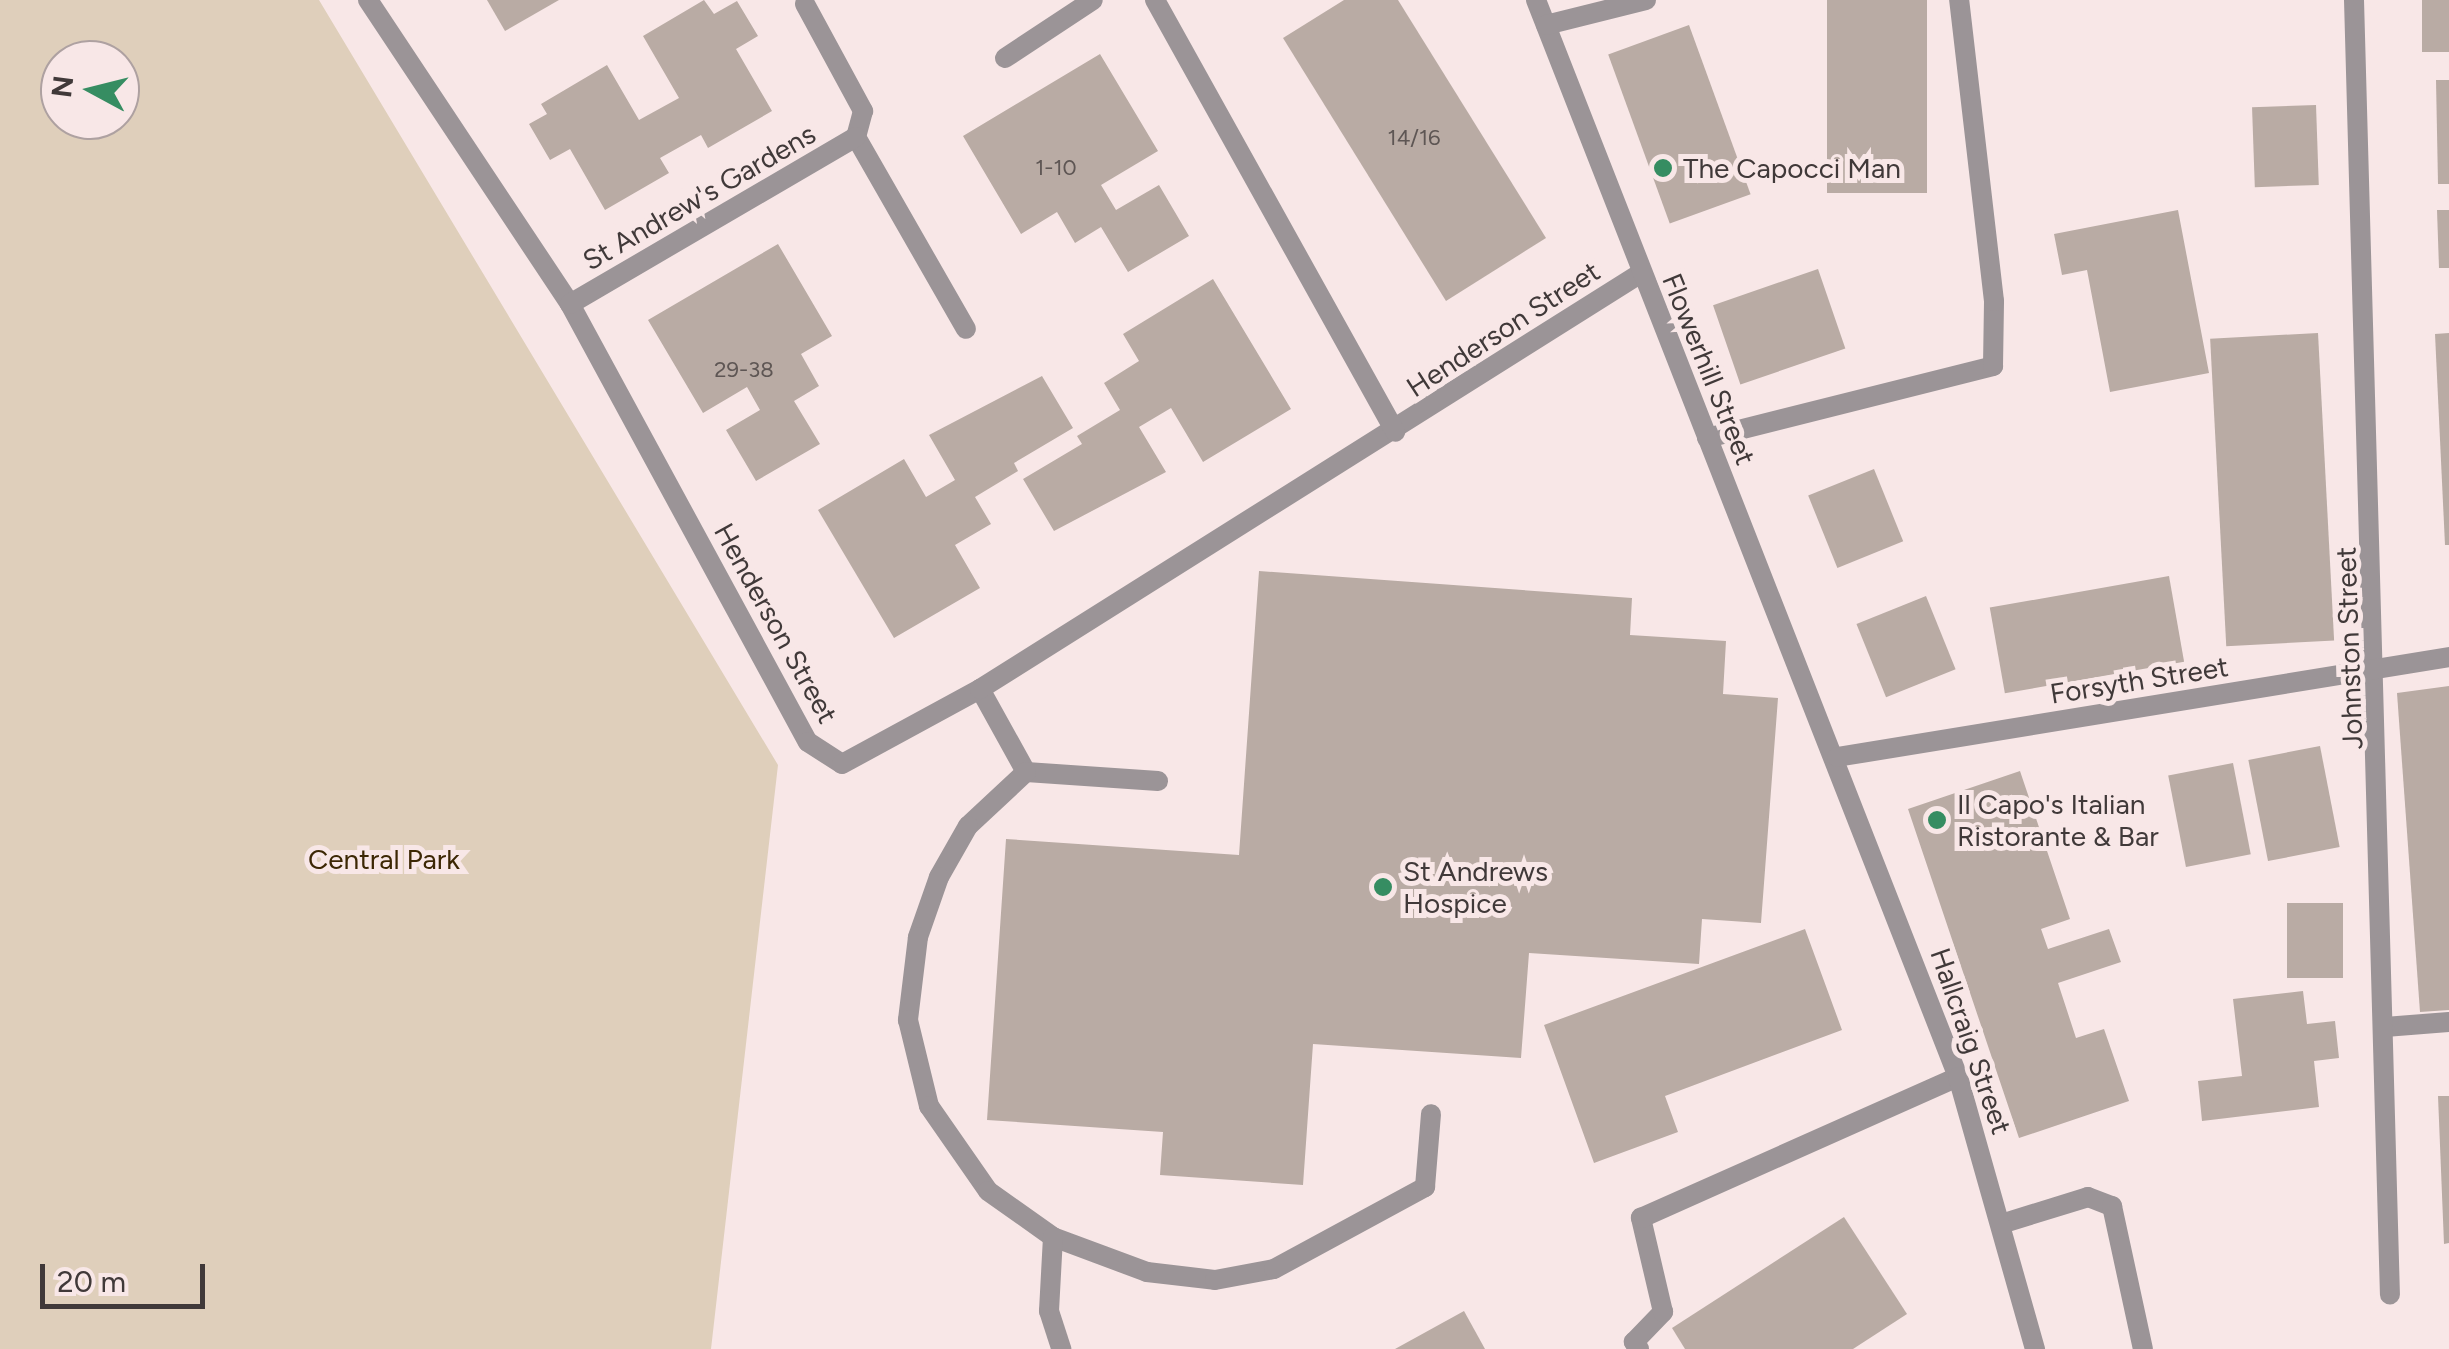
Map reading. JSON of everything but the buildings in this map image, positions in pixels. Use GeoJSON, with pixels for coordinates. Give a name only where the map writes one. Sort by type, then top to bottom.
{"type":"FeatureCollection","features":[{"type":"Feature","properties":{"kind":"street","name":"Henderson Street"},"geometry":{"type":"LineString","coordinates":[[368,0],[570,304],[808,742],[842,764],[980,689],[1277,498],[1395,432],[1641,273]]}},
{"type":"Feature","properties":{"kind":"street"},"geometry":{"type":"LineString","coordinates":[[1004,58],[1093,0]]}},
{"type":"Feature","properties":{"kind":"street","name":"Henderson Street"},"geometry":{"type":"LineString","coordinates":[[1154,0],[1395,432]]}},
{"type":"Feature","properties":{"kind":"street","name":"Flowerhill Street"},"geometry":{"type":"LineString","coordinates":[[1536,0],[1641,273],[1837,756]]}},
{"type":"Feature","properties":{"kind":"street"},"geometry":{"type":"LineString","coordinates":[[1546,25],[1646,0]]}},
{"type":"Feature","properties":{"kind":"street"},"geometry":{"type":"LineString","coordinates":[[1707,438],[1993,366],[1994,301],[1960,0]]}},
{"type":"Feature","properties":{"kind":"street","name":"Johnston Street"},"geometry":{"type":"LineString","coordinates":[[2354,0],[2378,668],[2390,1294]]}},
{"type":"Feature","properties":{"kind":"street","name":"St Andrew's Gardens"},"geometry":{"type":"LineString","coordinates":[[570,304],[856,136],[863,111],[806,4]]}},
{"type":"Feature","properties":{"kind":"street","name":"St Andrew's Gardens"},"geometry":{"type":"LineString","coordinates":[[856,136],[966,330]]}},
{"type":"Feature","properties":{"kind":"street","name":"Forsyth Street"},"geometry":{"type":"LineString","coordinates":[[1837,756],[2449,657]]}},
{"type":"Feature","properties":{"kind":"street"},"geometry":{"type":"LineString","coordinates":[[980,689],[1026,772]]}},
{"type":"Feature","properties":{"kind":"street","name":"Hallcraig Street"},"geometry":{"type":"LineString","coordinates":[[1837,756],[1958,1076],[2035,1349]]}},
{"type":"Feature","properties":{"kind":"street"},"geometry":{"type":"LineString","coordinates":[[1158,781],[1026,772],[968,826],[939,877],[918,937],[908,1020],[929,1106],[988,1191],[1053,1237],[1147,1272],[1215,1280],[1274,1269],[1425,1187],[1431,1114]]}},
{"type":"Feature","properties":{"kind":"street"},"geometry":{"type":"LineString","coordinates":[[2385,1027],[2449,1022]]}},
{"type":"Feature","properties":{"kind":"street"},"geometry":{"type":"LineString","coordinates":[[1639,1349],[1634,1342],[1662,1312],[1641,1218],[1958,1076]]}},
{"type":"Feature","properties":{"kind":"street"},"geometry":{"type":"LineString","coordinates":[[2001,1224],[2088,1198],[2112,1206],[2143,1349]]}},
{"type":"Feature","properties":{"kind":"street"},"geometry":{"type":"LineString","coordinates":[[1053,1237],[1049,1311],[1061,1349]]}},
{"type":"Feature","properties":{"kind":"green space","name":"Central Park"},"geometry":{"type":"Polygon","coordinates":[[[0,0],[319,0],[778,765],[711,1349],[0,1349],[0,0]]]}},
{"type":"Feature","properties":{"kind":"place","name":"The Capocci Man"},"geometry":{"type":"Point","coordinates":[1663,168]}},
{"type":"Feature","properties":{"kind":"place","name":"Il Capo's Italian Ristorante & Bar"},"geometry":{"type":"Point","coordinates":[1937,820]}},
{"type":"Feature","properties":{"kind":"place","name":"St Andrews Hospice"},"geometry":{"type":"Point","coordinates":[1383,887]}}]}
